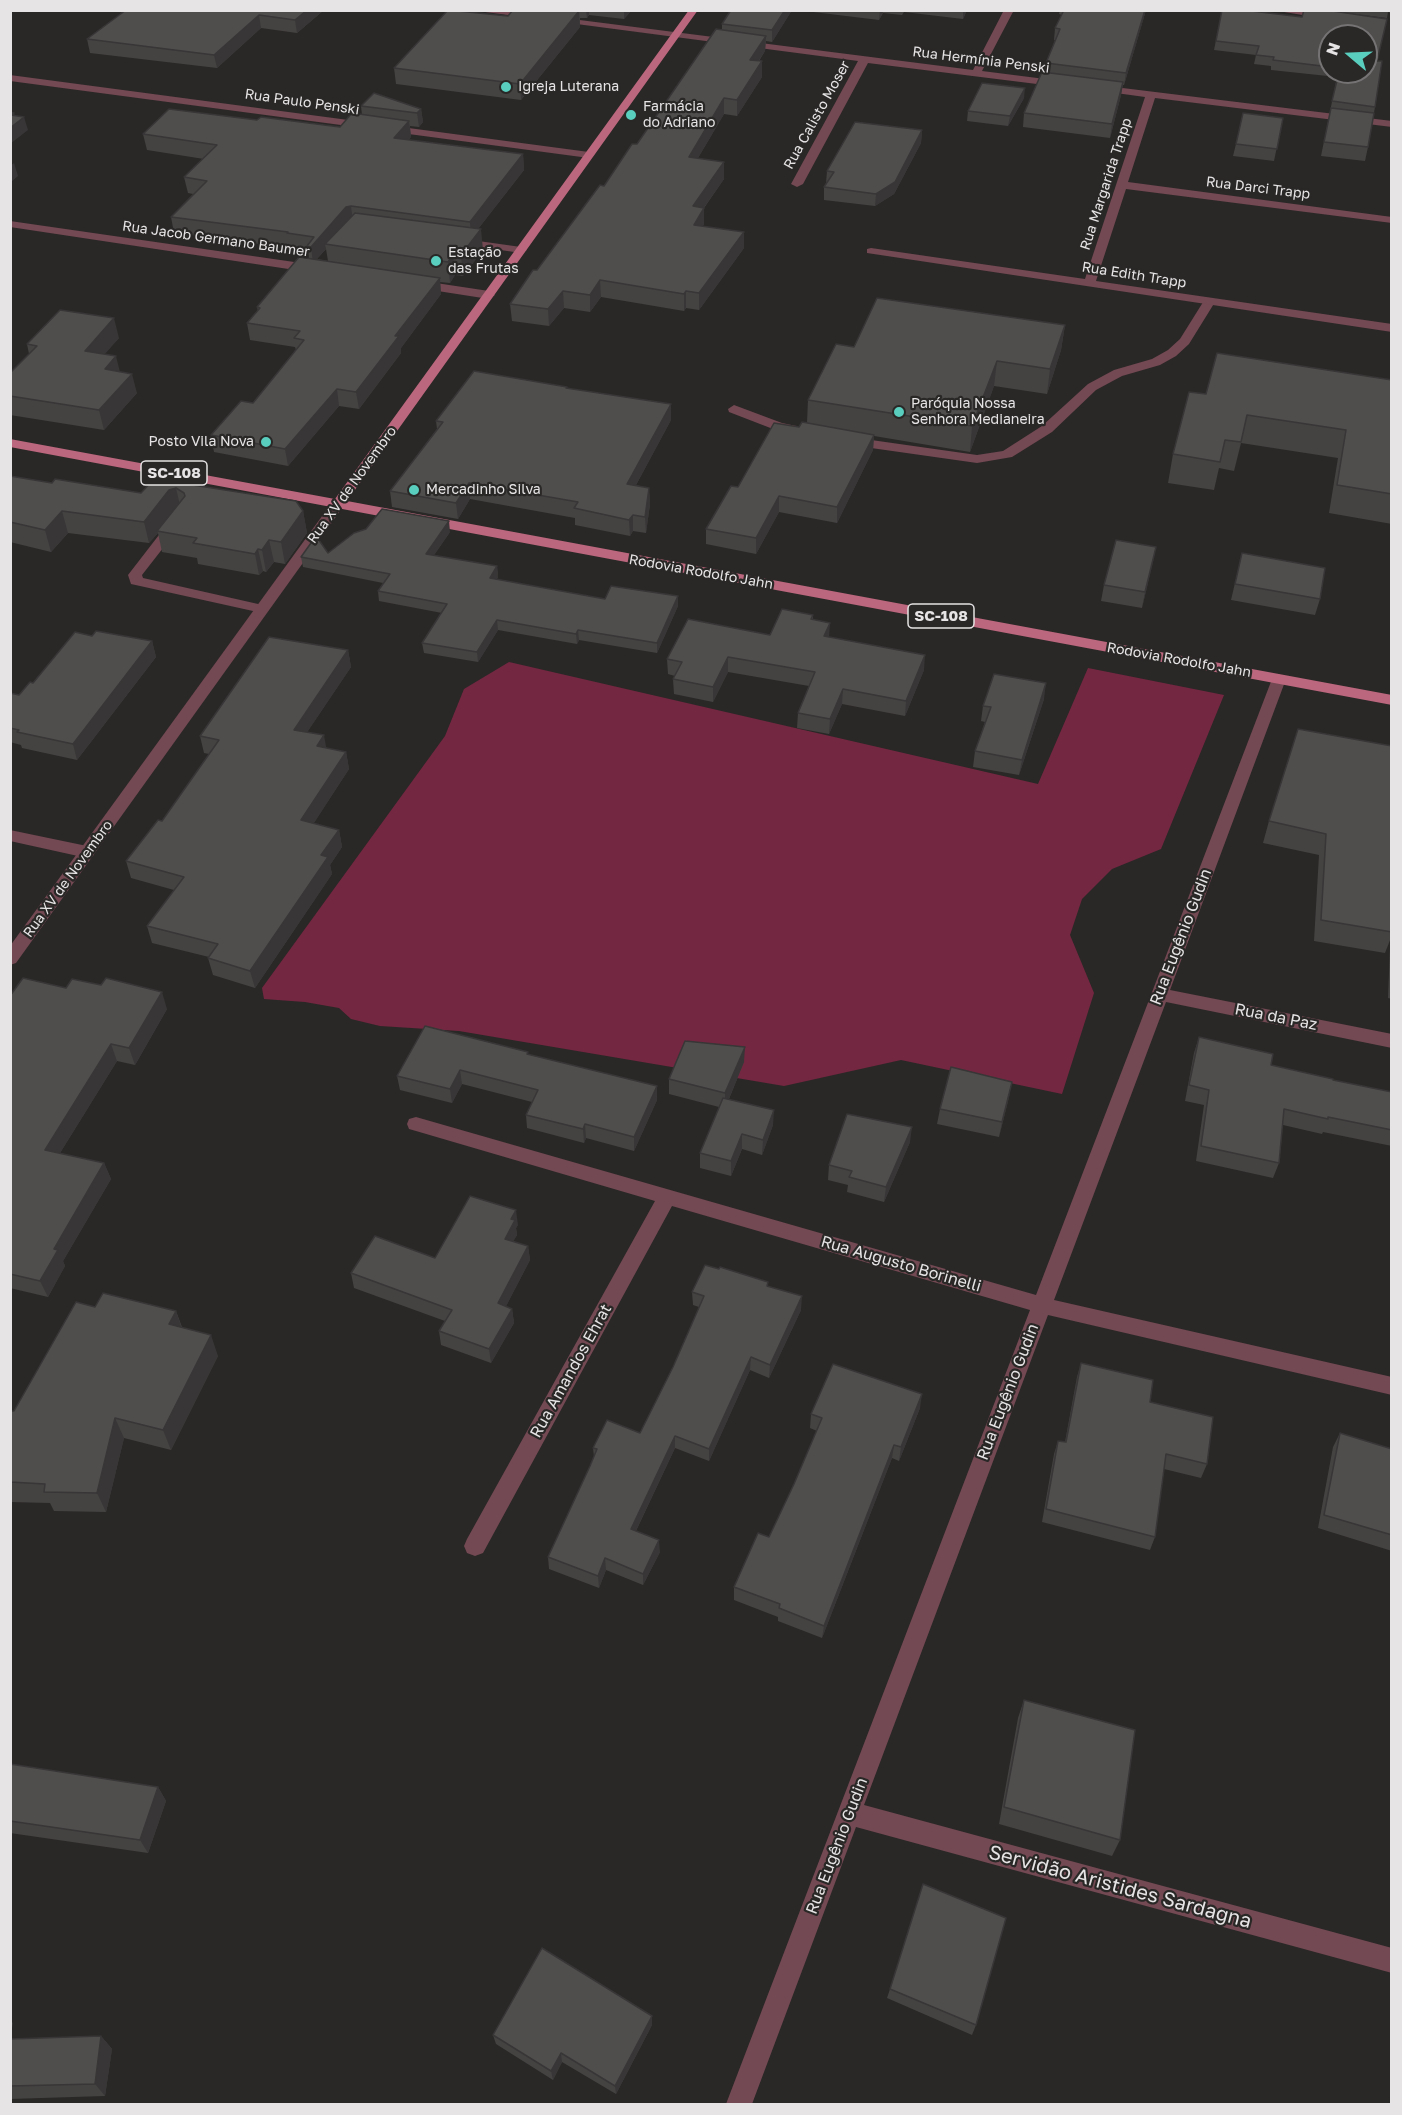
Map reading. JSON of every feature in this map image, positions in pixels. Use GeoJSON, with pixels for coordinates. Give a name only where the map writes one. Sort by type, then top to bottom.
{"type":"FeatureCollection","features":[{"type":"Feature","properties":{"kind":"main road","name":"Rua XV de Novembro"},"geometry":{"type":"LineString","coordinates":[[338,504],[694,10]]}},
{"type":"Feature","properties":{"kind":"main road","name":"Rodovia Rodolfo Jahn"},"geometry":{"type":"LineString","coordinates":[[10,443],[1392,700]]}},
{"type":"Feature","properties":{"kind":"street","name":"Rua Hermínia Penski"},"geometry":{"type":"LineString","coordinates":[[474,10],[1070,85]]}},
{"type":"Feature","properties":{"kind":"street"},"geometry":{"type":"LineString","coordinates":[[976,73],[1009,10]]}},
{"type":"Feature","properties":{"kind":"street"},"geometry":{"type":"LineString","coordinates":[[1276,10],[1334,17]]}},
{"type":"Feature","properties":{"kind":"street","name":"Rua Calisto Moser"},"geometry":{"type":"LineString","coordinates":[[797,184],[864,60]]}},
{"type":"Feature","properties":{"kind":"street","name":"Rua Paulo Penski"},"geometry":{"type":"LineString","coordinates":[[10,78],[589,155]]}},
{"type":"Feature","properties":{"kind":"street"},"geometry":{"type":"LineString","coordinates":[[1081,86],[1392,124]]}},
{"type":"Feature","properties":{"kind":"street","name":"Rua Margarida Trapp"},"geometry":{"type":"LineString","coordinates":[[1090,282],[1151,95]]}},
{"type":"Feature","properties":{"kind":"street","name":"Rua Darci Trapp"},"geometry":{"type":"LineString","coordinates":[[1122,185],[1392,220]]}},
{"type":"Feature","properties":{"kind":"street","name":"Rua Jacob Germano Baumer"},"geometry":{"type":"LineString","coordinates":[[10,224],[323,268]]}},
{"type":"Feature","properties":{"kind":"street"},"geometry":{"type":"LineString","coordinates":[[443,239],[521,250]]}},
{"type":"Feature","properties":{"kind":"street","name":"Rua Edith Trapp"},"geometry":{"type":"LineString","coordinates":[[871,250],[1392,328]]}},
{"type":"Feature","properties":{"kind":"street"},"geometry":{"type":"LineString","coordinates":[[398,281],[489,295]]}},
{"type":"Feature","properties":{"kind":"street"},"geometry":{"type":"LineString","coordinates":[[834,438],[977,459],[1007,454],[1047,429],[1092,387],[1118,373],[1156,362],[1172,353],[1185,341],[1209,302]]}},
{"type":"Feature","properties":{"kind":"street"},"geometry":{"type":"LineString","coordinates":[[734,409],[778,426],[812,433]]}},
{"type":"Feature","properties":{"kind":"street","name":"Rua XV de Novembro"},"geometry":{"type":"LineString","coordinates":[[10,959],[338,504]]}},
{"type":"Feature","properties":{"kind":"street"},"geometry":{"type":"LineString","coordinates":[[181,516],[135,575],[136,581],[262,609]]}},
{"type":"Feature","properties":{"kind":"street","name":"Rua Eugênio Gudin"},"geometry":{"type":"LineString","coordinates":[[739,2104],[1279,679]]}},
{"type":"Feature","properties":{"kind":"street"},"geometry":{"type":"LineString","coordinates":[[10,835],[87,852]]}},
{"type":"Feature","properties":{"kind":"street","name":"Rua da Paz"},"geometry":{"type":"LineString","coordinates":[[1160,994],[1392,1041]]}},
{"type":"Feature","properties":{"kind":"street","name":"Rua Augusto Borinelli"},"geometry":{"type":"LineString","coordinates":[[416,1124],[1041,1305],[1392,1386]]}},
{"type":"Feature","properties":{"kind":"street","name":"Rua Amandos Ehrat"},"geometry":{"type":"LineString","coordinates":[[475,1546],[667,1197]]}},
{"type":"Feature","properties":{"kind":"street","name":"Servidão Aristides Sardagna"},"geometry":{"type":"LineString","coordinates":[[849,1813],[1392,1961]]}},
{"type":"Feature","properties":{"kind":"shaded area"},"geometry":{"type":"Polygon","coordinates":[[[509,662],[1038,784],[1088,668],[1224,695],[1161,849],[1112,869],[1082,899],[1070,935],[1094,993],[1062,1094],[901,1060],[784,1086],[459,1031],[380,1026],[351,1019],[339,1008],[305,1002],[264,999],[262,988],[445,736],[464,689],[509,662]]]}},
{"type":"Feature","properties":{"kind":"building"},"geometry":{"type":"Polygon","coordinates":[[[126,10],[307,10],[295,20],[259,15],[214,55],[87,39],[126,10]]]}},
{"type":"Feature","properties":{"kind":"building"},"geometry":{"type":"Polygon","coordinates":[[[448,10],[508,16],[513,10],[579,11],[520,84],[394,68],[448,10]]]}},
{"type":"Feature","properties":{"kind":"building"},"geometry":{"type":"Polygon","coordinates":[[[731,10],[785,10],[772,30],[722,24],[731,10]]]}},
{"type":"Feature","properties":{"kind":"building"},"geometry":{"type":"Polygon","coordinates":[[[1064,10],[1145,10],[1126,73],[1046,63],[1060,29],[1055,28],[1064,10]]]}},
{"type":"Feature","properties":{"kind":"building"},"geometry":{"type":"Polygon","coordinates":[[[1222,10],[1243,10],[1302,17],[1304,10],[1326,10],[1387,19],[1378,57],[1378,24],[1318,24],[1318,66],[1273,60],[1274,57],[1256,55],[1259,46],[1216,41],[1222,10]]]}},
{"type":"Feature","properties":{"kind":"building"},"geometry":{"type":"Polygon","coordinates":[[[716,29],[766,36],[750,60],[762,61],[737,100],[724,98],[689,157],[724,162],[693,206],[704,208],[694,225],[744,232],[699,293],[686,291],[684,294],[600,280],[590,295],[563,291],[548,309],[510,304],[533,270],[537,270],[600,185],[604,186],[632,144],[637,144],[716,29]]]}},
{"type":"Feature","properties":{"kind":"building"},"geometry":{"type":"Polygon","coordinates":[[[1378,61],[1382,61],[1375,107],[1332,101],[1336,84],[1378,84],[1378,61]]]}},
{"type":"Feature","properties":{"kind":"building"},"geometry":{"type":"Polygon","coordinates":[[[1042,72],[1123,82],[1112,124],[1024,113],[1042,72]]]}},
{"type":"Feature","properties":{"kind":"building"},"geometry":{"type":"Polygon","coordinates":[[[982,83],[1025,88],[1010,116],[968,111],[982,83]]]}},
{"type":"Feature","properties":{"kind":"building"},"geometry":{"type":"Polygon","coordinates":[[[374,93],[421,109],[417,113],[361,106],[374,93]]]}},
{"type":"Feature","properties":{"kind":"building"},"geometry":{"type":"Polygon","coordinates":[[[1331,108],[1374,113],[1368,147],[1324,142],[1331,108]]]}},
{"type":"Feature","properties":{"kind":"building"},"geometry":{"type":"Polygon","coordinates":[[[169,109],[340,127],[352,113],[409,121],[394,138],[523,154],[470,222],[351,206],[346,207],[311,247],[307,246],[314,237],[171,217],[207,181],[184,177],[217,145],[143,134],[169,109]]]}},
{"type":"Feature","properties":{"kind":"building"},"geometry":{"type":"Polygon","coordinates":[[[10,112],[14,113],[11,115],[24,117],[10,128],[10,112]]]}},
{"type":"Feature","properties":{"kind":"building"},"geometry":{"type":"Polygon","coordinates":[[[1243,113],[1283,118],[1277,149],[1236,144],[1243,113]]]}},
{"type":"Feature","properties":{"kind":"building"},"geometry":{"type":"Polygon","coordinates":[[[855,122],[922,130],[895,182],[876,194],[824,187],[834,172],[827,171],[855,122]]]}},
{"type":"Feature","properties":{"kind":"building"},"geometry":{"type":"Polygon","coordinates":[[[355,213],[481,229],[461,255],[453,254],[448,262],[325,244],[355,213]]]}},
{"type":"Feature","properties":{"kind":"building"},"geometry":{"type":"Polygon","coordinates":[[[299,257],[440,278],[395,336],[399,336],[356,392],[337,389],[285,449],[211,435],[241,401],[253,403],[304,340],[294,338],[300,331],[247,323],[260,308],[257,307],[299,257]]]}},
{"type":"Feature","properties":{"kind":"building"},"geometry":{"type":"Polygon","coordinates":[[[877,298],[1065,325],[1050,369],[997,361],[972,426],[808,400],[836,344],[854,347],[877,298]]]}},
{"type":"Feature","properties":{"kind":"building"},"geometry":{"type":"Polygon","coordinates":[[[60,310],[114,318],[85,351],[116,356],[105,369],[132,374],[99,410],[10,396],[10,373],[37,346],[27,344],[60,310]]]}},
{"type":"Feature","properties":{"kind":"building"},"geometry":{"type":"Polygon","coordinates":[[[1217,353],[1392,380],[1392,494],[1337,485],[1346,430],[1247,415],[1241,442],[1225,440],[1220,462],[1173,454],[1189,392],[1206,394],[1217,353]]]}},
{"type":"Feature","properties":{"kind":"building"},"geometry":{"type":"Polygon","coordinates":[[[474,371],[671,404],[627,484],[649,488],[645,517],[633,515],[629,520],[574,508],[578,502],[469,483],[456,503],[390,491],[443,422],[436,421],[474,371]]]}},
{"type":"Feature","properties":{"kind":"building"},"geometry":{"type":"Polygon","coordinates":[[[802,422],[874,435],[837,507],[779,496],[756,538],[706,529],[731,486],[738,487],[774,423],[799,427],[802,422]]]}},
{"type":"Feature","properties":{"kind":"building"},"geometry":{"type":"Polygon","coordinates":[[[10,476],[52,483],[55,479],[141,493],[154,479],[296,501],[303,511],[281,542],[269,540],[262,550],[258,549],[255,554],[193,543],[197,538],[157,531],[185,496],[176,488],[169,490],[144,522],[62,511],[45,530],[10,522],[10,476]]]}},
{"type":"Feature","properties":{"kind":"building"},"geometry":{"type":"Polygon","coordinates":[[[382,509],[449,521],[426,554],[497,566],[490,578],[605,599],[611,586],[678,596],[657,643],[578,630],[576,634],[497,620],[477,652],[422,643],[447,604],[378,591],[390,574],[301,557],[316,536],[328,553],[354,533],[366,529],[382,509]]]}},
{"type":"Feature","properties":{"kind":"building"},"geometry":{"type":"Polygon","coordinates":[[[1116,540],[1156,547],[1145,592],[1104,585],[1116,540]]]}},
{"type":"Feature","properties":{"kind":"building"},"geometry":{"type":"Polygon","coordinates":[[[1242,553],[1325,568],[1320,599],[1235,584],[1242,553]]]}},
{"type":"Feature","properties":{"kind":"building"},"geometry":{"type":"Polygon","coordinates":[[[782,609],[813,615],[811,619],[830,623],[824,636],[925,655],[906,701],[843,689],[830,719],[798,713],[815,672],[728,657],[713,687],[673,679],[682,662],[667,659],[688,619],[770,635],[782,609]]]}},
{"type":"Feature","properties":{"kind":"building"},"geometry":{"type":"Polygon","coordinates":[[[96,631],[152,641],[73,744],[17,732],[19,730],[10,728],[10,693],[19,695],[30,682],[33,683],[75,632],[92,636],[96,631]]]}},
{"type":"Feature","properties":{"kind":"building"},"geometry":{"type":"Polygon","coordinates":[[[269,637],[348,650],[294,730],[324,735],[317,746],[346,752],[301,820],[339,830],[321,855],[328,857],[250,971],[208,958],[218,944],[147,926],[184,877],[126,861],[158,820],[162,821],[219,740],[200,736],[269,637]]]}},
{"type":"Feature","properties":{"kind":"building"},"geometry":{"type":"Polygon","coordinates":[[[994,674],[1046,683],[1022,760],[975,751],[991,707],[983,706],[994,674]]]}},
{"type":"Feature","properties":{"kind":"building"},"geometry":{"type":"Polygon","coordinates":[[[1298,729],[1392,746],[1392,932],[1321,920],[1326,834],[1269,821],[1298,729]]]}},
{"type":"Feature","properties":{"kind":"building"},"geometry":{"type":"Polygon","coordinates":[[[23,978],[66,988],[72,979],[101,985],[106,978],[162,992],[129,1048],[111,1044],[45,1150],[104,1163],[54,1249],[58,1250],[40,1281],[10,1274],[10,996],[23,978]]]}},
{"type":"Feature","properties":{"kind":"building"},"geometry":{"type":"Polygon","coordinates":[[[425,1026],[657,1086],[634,1137],[585,1124],[583,1129],[526,1115],[538,1090],[460,1070],[450,1089],[397,1076],[425,1026]]]}},
{"type":"Feature","properties":{"kind":"building"},"geometry":{"type":"Polygon","coordinates":[[[1199,1037],[1273,1054],[1271,1065],[1392,1092],[1392,1130],[1284,1109],[1279,1163],[1201,1146],[1209,1090],[1189,1085],[1199,1037]]]}},
{"type":"Feature","properties":{"kind":"building"},"geometry":{"type":"Polygon","coordinates":[[[685,1041],[745,1047],[725,1093],[669,1079],[685,1041]]]}},
{"type":"Feature","properties":{"kind":"building"},"geometry":{"type":"Polygon","coordinates":[[[951,1067],[1012,1082],[1002,1122],[940,1109],[951,1067]]]}},
{"type":"Feature","properties":{"kind":"building"},"geometry":{"type":"Polygon","coordinates":[[[723,1098],[774,1110],[763,1140],[742,1134],[731,1161],[700,1153],[723,1098]]]}},
{"type":"Feature","properties":{"kind":"building"},"geometry":{"type":"Polygon","coordinates":[[[847,1114],[912,1127],[886,1187],[849,1177],[852,1171],[829,1165],[847,1114]]]}},
{"type":"Feature","properties":{"kind":"building"},"geometry":{"type":"Polygon","coordinates":[[[470,1196],[516,1210],[511,1219],[515,1220],[505,1239],[528,1246],[498,1303],[512,1309],[489,1349],[439,1331],[452,1310],[351,1273],[375,1236],[435,1258],[470,1196]]]}},
{"type":"Feature","properties":{"kind":"building"},"geometry":{"type":"Polygon","coordinates":[[[705,1265],[719,1269],[720,1267],[768,1282],[767,1286],[802,1296],[770,1365],[751,1357],[709,1449],[675,1436],[631,1529],[659,1540],[643,1574],[605,1558],[598,1576],[548,1557],[590,1466],[597,1449],[593,1448],[607,1420],[640,1433],[673,1367],[704,1296],[692,1292],[705,1265]]]}},
{"type":"Feature","properties":{"kind":"building"},"geometry":{"type":"Polygon","coordinates":[[[103,1293],[176,1311],[169,1324],[211,1335],[163,1430],[115,1418],[97,1493],[44,1492],[45,1484],[10,1482],[10,1411],[14,1411],[76,1302],[95,1307],[103,1293]]]}},
{"type":"Feature","properties":{"kind":"building"},"geometry":{"type":"Polygon","coordinates":[[[1081,1363],[1153,1380],[1150,1402],[1213,1417],[1207,1464],[1166,1454],[1155,1537],[1046,1509],[1058,1441],[1066,1442],[1081,1363]]]}},
{"type":"Feature","properties":{"kind":"building"},"geometry":{"type":"Polygon","coordinates":[[[833,1364],[922,1394],[901,1447],[894,1445],[824,1626],[779,1608],[780,1604],[734,1587],[758,1533],[769,1537],[794,1484],[822,1418],[811,1414],[833,1364]]]}},
{"type":"Feature","properties":{"kind":"building"},"geometry":{"type":"Polygon","coordinates":[[[1340,1433],[1392,1449],[1392,1535],[1324,1515],[1340,1433]]]}},
{"type":"Feature","properties":{"kind":"building"},"geometry":{"type":"Polygon","coordinates":[[[1024,1700],[1135,1730],[1120,1840],[1004,1807],[1024,1700]]]}},
{"type":"Feature","properties":{"kind":"building"},"geometry":{"type":"Polygon","coordinates":[[[10,1764],[158,1787],[140,1840],[10,1821],[10,1764]]]}},
{"type":"Feature","properties":{"kind":"building"},"geometry":{"type":"Polygon","coordinates":[[[923,1884],[1006,1918],[976,2025],[890,1989],[923,1884]]]}},
{"type":"Feature","properties":{"kind":"building"},"geometry":{"type":"Polygon","coordinates":[[[542,1948],[652,2016],[615,2086],[561,2053],[551,2071],[493,2035],[542,1948]]]}},
{"type":"Feature","properties":{"kind":"building"},"geometry":{"type":"Polygon","coordinates":[[[101,2036],[95,2084],[10,2086],[10,2039],[101,2036]]]}},
{"type":"Feature","properties":{"kind":"place","name":"Igreja Luterana"},"geometry":{"type":"Point","coordinates":[506,87]}},
{"type":"Feature","properties":{"kind":"place","name":"Farmácia do Adriano"},"geometry":{"type":"Point","coordinates":[631,115]}},
{"type":"Feature","properties":{"kind":"place","name":"Estação das Frutas"},"geometry":{"type":"Point","coordinates":[436,261]}},
{"type":"Feature","properties":{"kind":"place","name":"Paróquia Nossa Senhora Medianeira"},"geometry":{"type":"Point","coordinates":[899,412]}},
{"type":"Feature","properties":{"kind":"place","name":"Posto Vila Nova"},"geometry":{"type":"Point","coordinates":[266,442]}},
{"type":"Feature","properties":{"kind":"place","name":"Mercadinho Silva"},"geometry":{"type":"Point","coordinates":[414,490]}}]}
